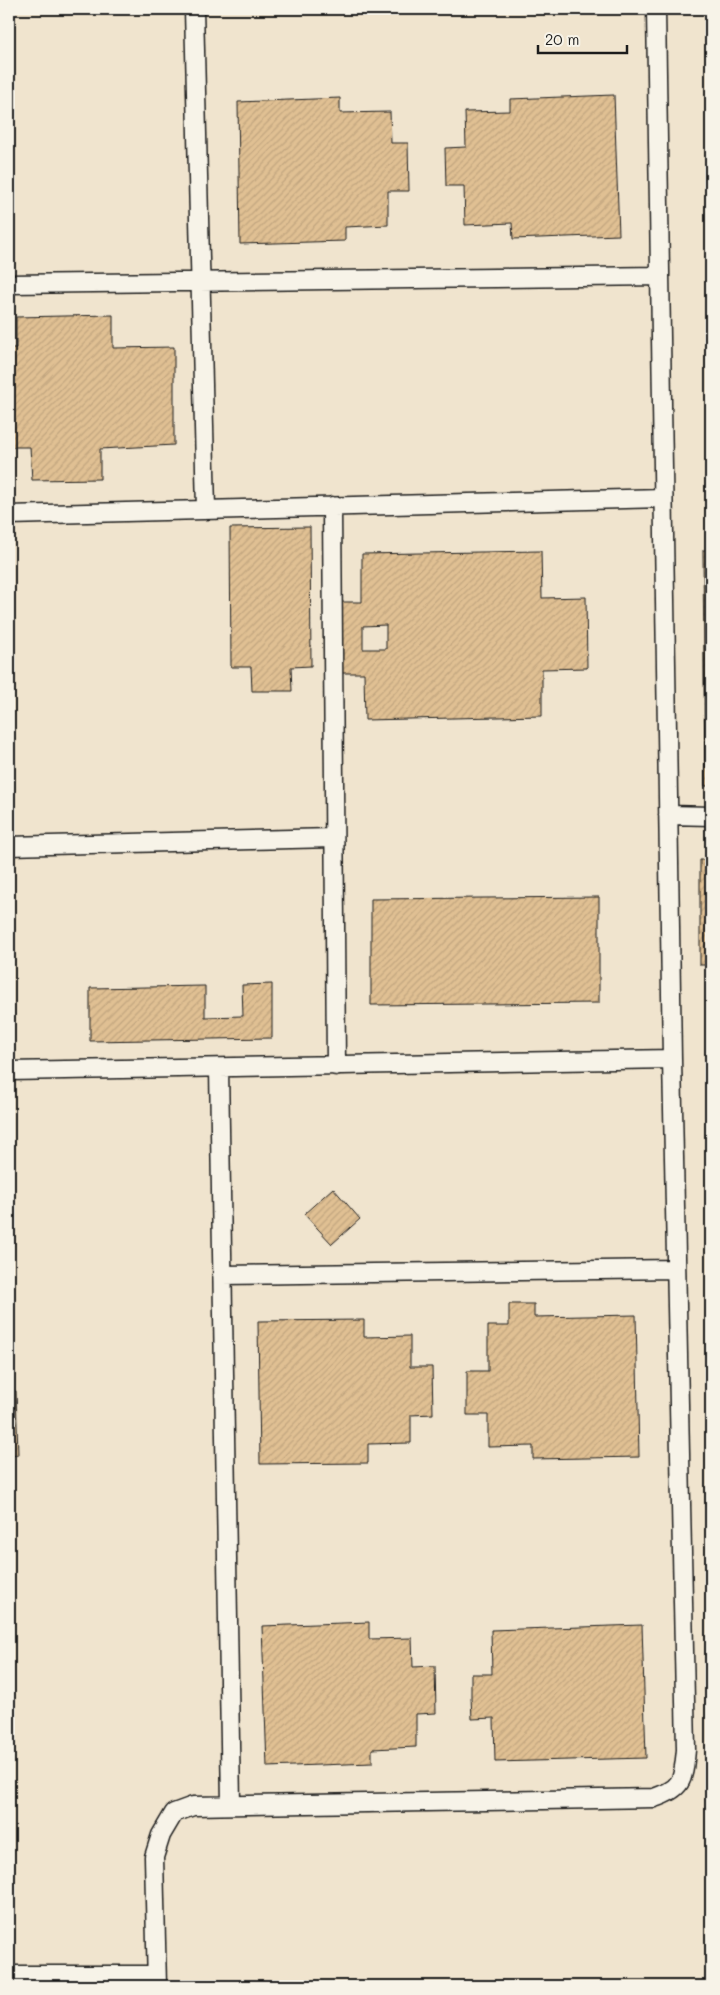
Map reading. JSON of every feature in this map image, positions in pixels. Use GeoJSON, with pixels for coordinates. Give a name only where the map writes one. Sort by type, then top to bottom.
{"type":"FeatureCollection","features":[{"type":"Feature","properties":{"kind":"lane"},"geometry":{"type":"LineString","coordinates":[[194,9],[206,510]]}},
{"type":"Feature","properties":{"kind":"lane"},"geometry":{"type":"LineString","coordinates":[[9,1975],[156,1981],[154,1857],[161,1835],[174,1813],[193,1806],[654,1798],[671,1792],[683,1777],[686,1750],[672,1059],[656,9]]}},
{"type":"Feature","properties":{"kind":"lane"},"geometry":{"type":"LineString","coordinates":[[9,284],[660,276]]}},
{"type":"Feature","properties":{"kind":"lane"},"geometry":{"type":"LineString","coordinates":[[9,515],[663,498]]}},
{"type":"Feature","properties":{"kind":"lane"},"geometry":{"type":"LineString","coordinates":[[332,506],[336,1066]]}},
{"type":"Feature","properties":{"kind":"lane"},"geometry":{"type":"LineString","coordinates":[[668,815],[711,816]]}},
{"type":"Feature","properties":{"kind":"lane"},"geometry":{"type":"LineString","coordinates":[[9,846],[334,838]]}},
{"type":"Feature","properties":{"kind":"lane"},"geometry":{"type":"LineString","coordinates":[[9,1071],[672,1059]]}},
{"type":"Feature","properties":{"kind":"lane"},"geometry":{"type":"LineString","coordinates":[[219,1068],[232,1804]]}},
{"type":"Feature","properties":{"kind":"lane"},"geometry":{"type":"LineString","coordinates":[[222,1275],[676,1269]]}},
{"type":"Feature","properties":{"kind":"building"},"geometry":{"type":"Polygon","coordinates":[[[614,95],[619,235],[513,239],[512,223],[465,225],[464,186],[446,186],[445,148],[466,147],[465,112],[510,111],[510,99],[614,95]]]}},
{"type":"Feature","properties":{"kind":"building"},"geometry":{"type":"Polygon","coordinates":[[[340,98],[340,113],[390,112],[391,143],[408,143],[409,191],[388,191],[388,225],[345,227],[345,241],[240,244],[238,102],[340,98]]]}},
{"type":"Feature","properties":{"kind":"building"},"geometry":{"type":"Polygon","coordinates":[[[113,315],[113,348],[174,347],[174,445],[100,449],[100,479],[32,480],[30,447],[9,447],[9,348],[16,348],[16,317],[113,315]]]}},
{"type":"Feature","properties":{"kind":"building"},"geometry":{"type":"Polygon","coordinates":[[[310,527],[311,666],[291,667],[292,691],[252,691],[251,667],[231,667],[230,528],[310,527]]]}},
{"type":"Feature","properties":{"kind":"building"},"geometry":{"type":"Polygon","coordinates":[[[703,550],[711,550],[711,786],[705,786],[703,550]]]}},
{"type":"Feature","properties":{"kind":"building"},"geometry":{"type":"Polygon","coordinates":[[[541,551],[542,598],[586,597],[587,668],[542,669],[542,716],[365,720],[364,673],[340,673],[340,602],[362,602],[362,554],[541,551]],[[386,625],[363,626],[363,649],[386,649],[386,625]]]}},
{"type":"Feature","properties":{"kind":"building"},"geometry":{"type":"Polygon","coordinates":[[[700,860],[711,860],[711,965],[700,965],[700,860]]]}},
{"type":"Feature","properties":{"kind":"building"},"geometry":{"type":"Polygon","coordinates":[[[599,897],[599,1003],[371,1005],[371,899],[599,897]]]}},
{"type":"Feature","properties":{"kind":"building"},"geometry":{"type":"Polygon","coordinates":[[[272,984],[272,1038],[90,1041],[90,988],[205,986],[205,1017],[243,1016],[242,985],[272,984]]]}},
{"type":"Feature","properties":{"kind":"building"},"geometry":{"type":"Polygon","coordinates":[[[333,1188],[360,1219],[332,1244],[304,1214],[333,1188]]]}},
{"type":"Feature","properties":{"kind":"building"},"geometry":{"type":"Polygon","coordinates":[[[509,1304],[534,1304],[534,1317],[636,1315],[639,1457],[533,1459],[533,1446],[488,1447],[488,1415],[467,1415],[467,1371],[488,1371],[488,1326],[509,1326],[509,1304]]]}},
{"type":"Feature","properties":{"kind":"building"},"geometry":{"type":"Polygon","coordinates":[[[364,1320],[364,1337],[410,1336],[410,1367],[432,1367],[433,1414],[411,1415],[411,1443],[368,1444],[368,1463],[260,1464],[258,1321],[364,1320]]]}},
{"type":"Feature","properties":{"kind":"building"},"geometry":{"type":"Polygon","coordinates":[[[16,1391],[18,1455],[9,1456],[9,1392],[16,1391]]]}},
{"type":"Feature","properties":{"kind":"building"},"geometry":{"type":"Polygon","coordinates":[[[369,1622],[369,1639],[412,1638],[413,1667],[435,1666],[436,1713],[416,1714],[416,1747],[372,1749],[372,1763],[267,1767],[262,1626],[369,1622]]]}},
{"type":"Feature","properties":{"kind":"building"},"geometry":{"type":"Polygon","coordinates":[[[642,1625],[646,1758],[495,1762],[494,1718],[472,1719],[471,1697],[471,1674],[492,1674],[491,1630],[642,1625]]]}}]}
